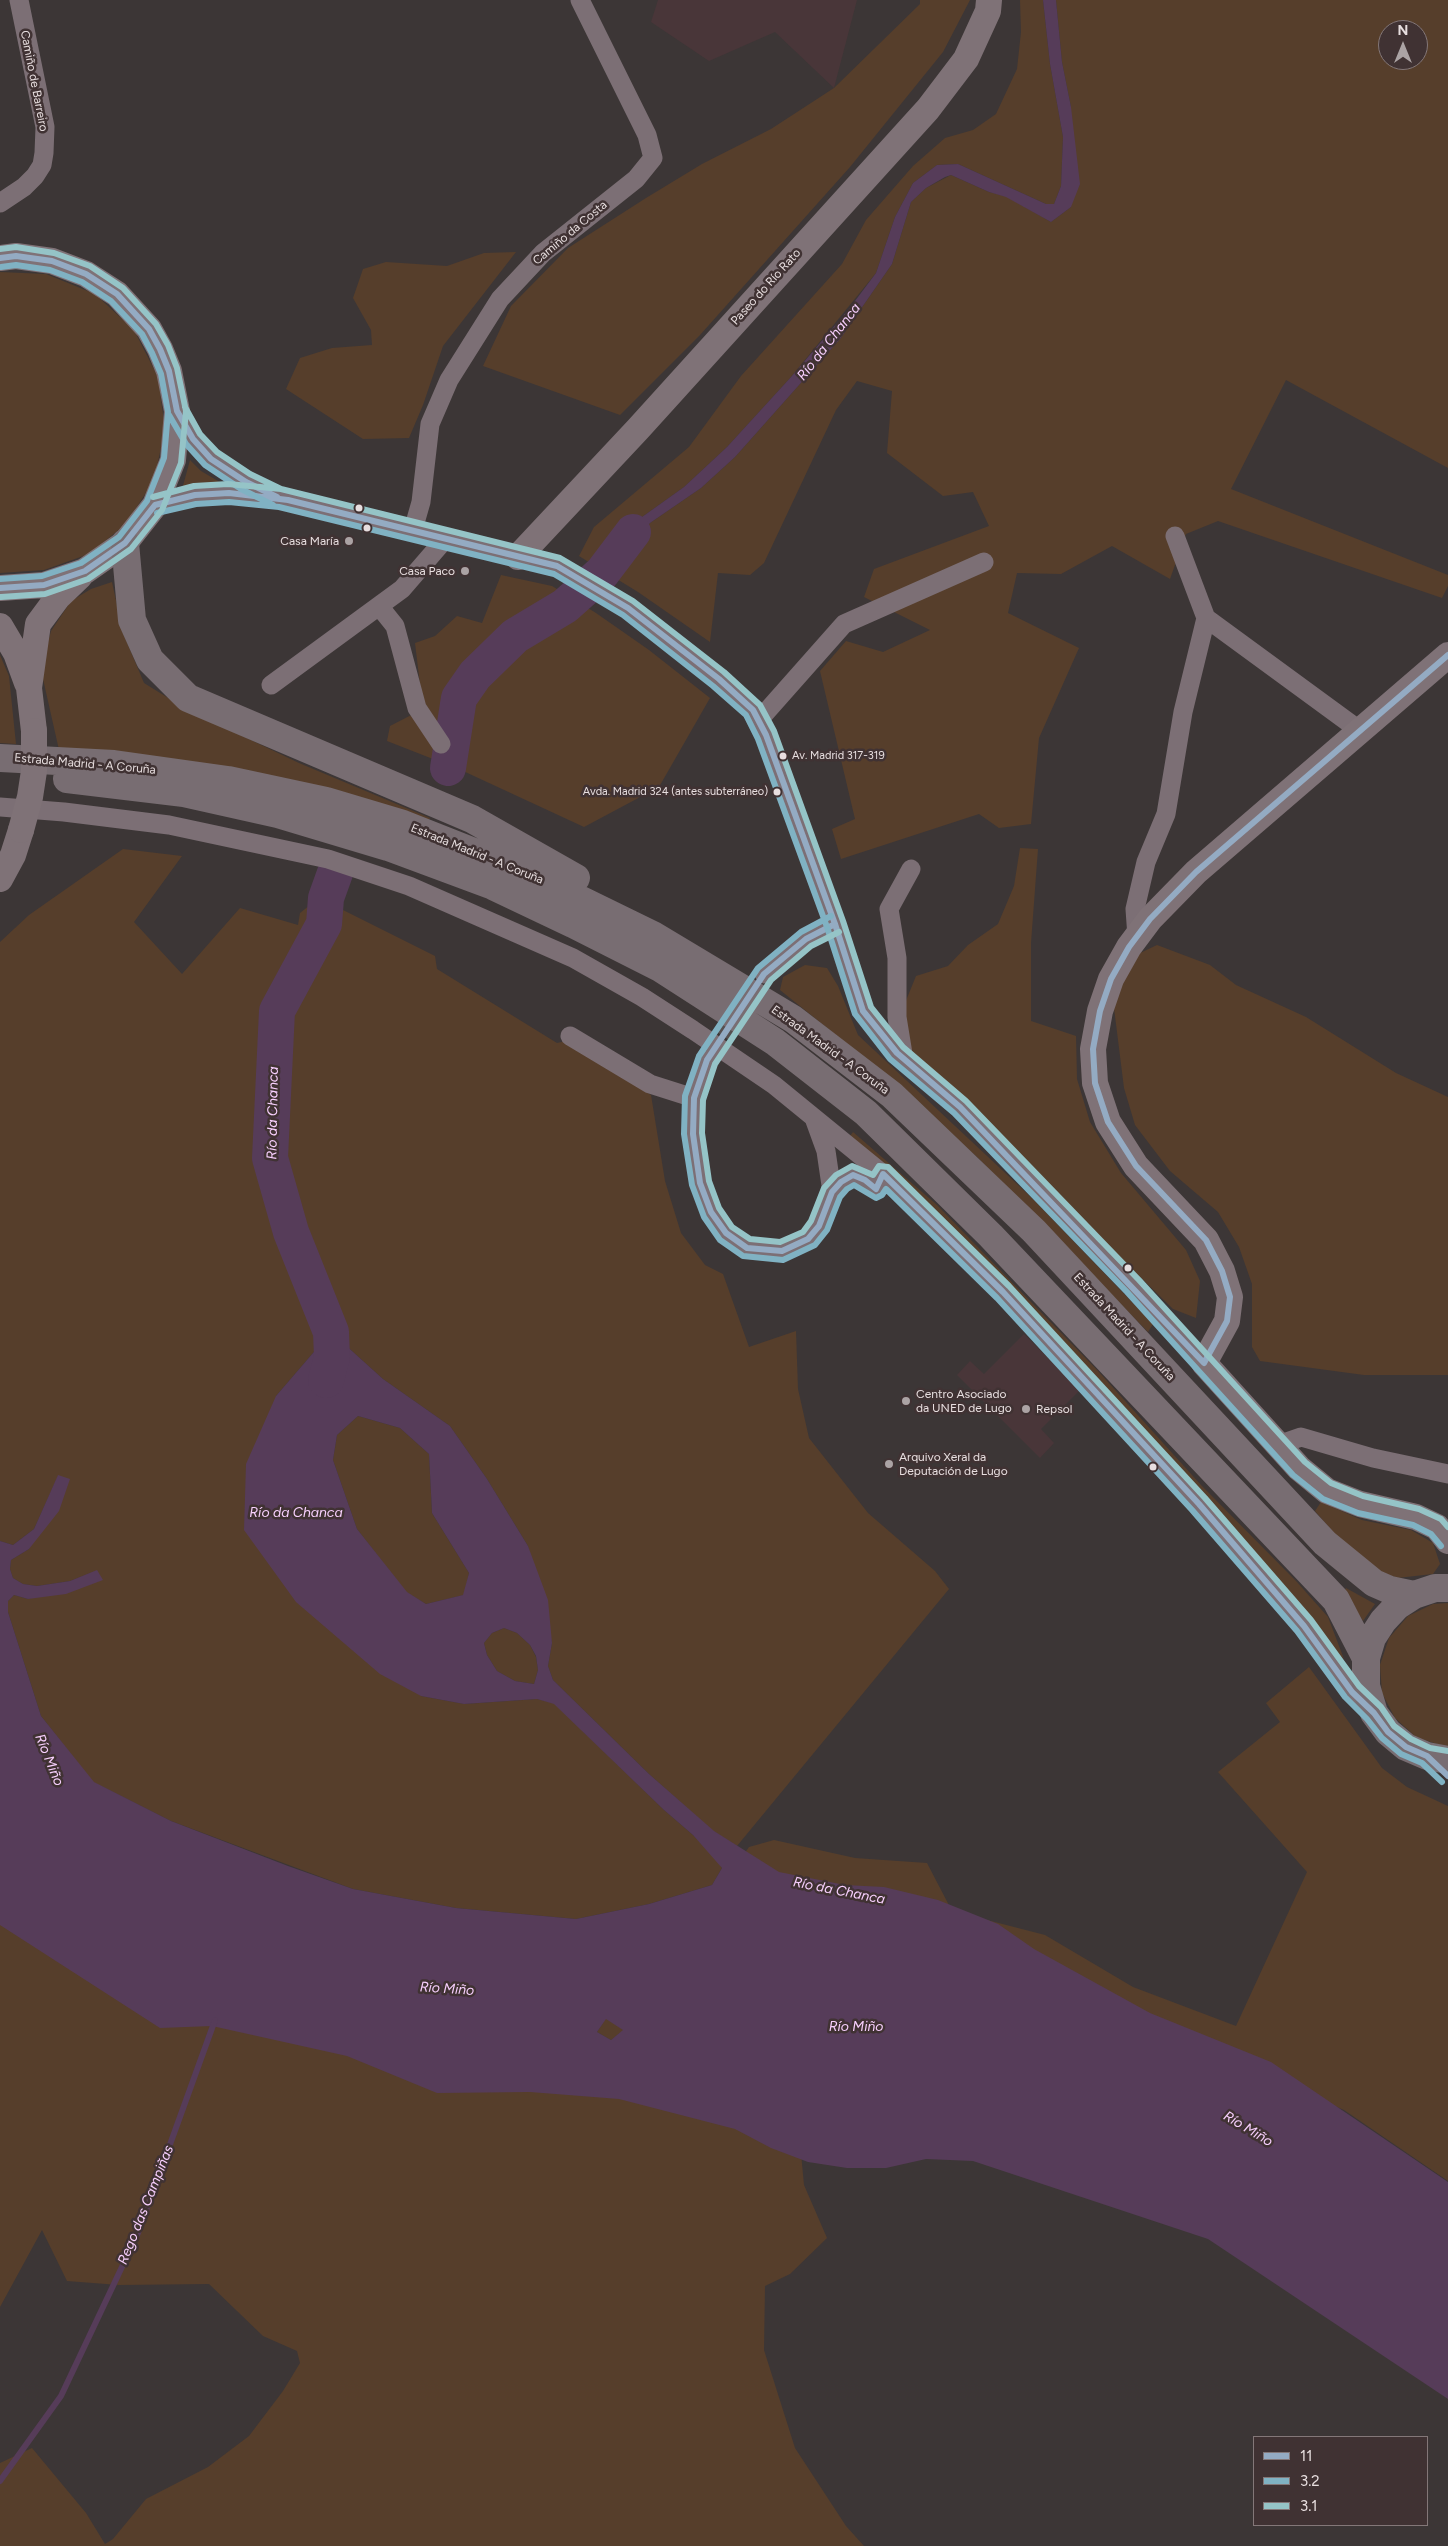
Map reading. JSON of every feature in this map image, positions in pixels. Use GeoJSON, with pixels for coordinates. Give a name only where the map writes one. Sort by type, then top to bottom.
{"type":"FeatureCollection","features":[{"type":"Feature","properties":{"kind":"highway"},"geometry":{"type":"LineString","coordinates":[[125,543],[132,620],[150,660],[188,698],[472,819],[686,940],[793,1019]]}},
{"type":"Feature","properties":{"kind":"highway","name":"Estrada Madrid - A Coruña"},"geometry":{"type":"LineString","coordinates":[[0,758],[114,764],[228,780],[326,801],[402,824],[522,871],[654,935],[793,1019],[892,1095],[1034,1231],[1325,1543],[1374,1582],[1390,1590],[1414,1595]]}},
{"type":"Feature","properties":{"kind":"highway","name":"Estrada Madrid - A Coruña"},"geometry":{"type":"LineString","coordinates":[[0,774],[86,781],[184,793],[278,814],[388,847],[492,886],[573,924],[660,968],[775,1042],[866,1113],[991,1236],[1336,1600],[1366,1658]]}},
{"type":"Feature","properties":{"kind":"highway","name":"Estrada Madrid - A Coruña"},"geometry":{"type":"LineString","coordinates":[[1437,1758],[1406,1747],[1394,1737],[1374,1713],[1366,1686],[1366,1658],[1372,1638],[1383,1621],[1397,1606],[1414,1595],[1435,1588],[1448,1588]]}},
{"type":"Feature","properties":{"kind":"street","name":"Camiño de Barreiro"},"geometry":{"type":"LineString","coordinates":[[0,203],[24,187],[35,176],[42,165],[44,153],[45,126],[19,0]]}},
{"type":"Feature","properties":{"kind":"street","name":"Camiño da Costa"},"geometry":{"type":"LineString","coordinates":[[413,530],[421,502],[430,424],[449,380],[500,298],[543,253],[636,179],[653,158],[647,135],[580,0]]}},
{"type":"Feature","properties":{"kind":"street","name":"Paseo do Río Rato"},"geometry":{"type":"LineString","coordinates":[[518,557],[638,429],[928,109],[966,59],[988,11],[988,0]]}},
{"type":"Feature","properties":{"kind":"street"},"geometry":{"type":"LineString","coordinates":[[0,258],[16,256],[52,261],[86,274],[116,294],[144,322],[160,349],[169,371],[177,411],[173,460],[156,505],[125,543],[85,571],[58,597],[38,624],[29,688]]}},
{"type":"Feature","properties":{"kind":"street"},"geometry":{"type":"LineString","coordinates":[[177,411],[194,439],[211,459],[246,482],[280,498]]}},
{"type":"Feature","properties":{"kind":"street"},"geometry":{"type":"LineString","coordinates":[[156,505],[195,495],[229,493],[280,498],[446,538],[568,571],[628,608],[719,679],[753,710],[759,720],[835,924],[863,1011],[904,1060],[960,1107],[1133,1286],[1299,1468],[1327,1491],[1360,1504],[1416,1517],[1437,1528],[1448,1541]]}},
{"type":"Feature","properties":{"kind":"street"},"geometry":{"type":"LineString","coordinates":[[1175,536],[1206,618],[1359,730]]}},
{"type":"Feature","properties":{"kind":"street"},"geometry":{"type":"LineString","coordinates":[[271,685],[402,589],[446,538]]}},
{"type":"Feature","properties":{"kind":"street"},"geometry":{"type":"LineString","coordinates":[[759,720],[844,624],[984,562]]}},
{"type":"Feature","properties":{"kind":"street"},"geometry":{"type":"LineString","coordinates":[[0,588],[44,585],[85,571]]}},
{"type":"Feature","properties":{"kind":"street"},"geometry":{"type":"LineString","coordinates":[[379,606],[395,626],[417,708],[441,744]]}},
{"type":"Feature","properties":{"kind":"street"},"geometry":{"type":"LineString","coordinates":[[1137,937],[1135,909],[1146,862],[1166,814],[1183,712],[1206,618]]}},
{"type":"Feature","properties":{"kind":"street"},"geometry":{"type":"LineString","coordinates":[[0,626],[16,653],[29,688],[34,731],[34,772],[30,797],[13,855],[0,879]]}},
{"type":"Feature","properties":{"kind":"street"},"geometry":{"type":"LineString","coordinates":[[1204,1363],[1227,1321],[1230,1297],[1222,1271],[1206,1240],[1136,1166],[1108,1122],[1095,1083],[1093,1049],[1100,1011],[1111,979],[1150,919],[1196,872],[1448,655]]}},
{"type":"Feature","properties":{"kind":"street"},"geometry":{"type":"LineString","coordinates":[[0,807],[64,812],[169,825],[328,859],[410,886],[573,958],[642,997],[774,1085],[883,1174],[1003,1292],[1117,1413],[1294,1614],[1352,1692],[1374,1713]]}},
{"type":"Feature","properties":{"kind":"street"},"geometry":{"type":"LineString","coordinates":[[904,1060],[897,1017],[896,958],[889,909],[911,869]]}},
{"type":"Feature","properties":{"kind":"street"},"geometry":{"type":"LineString","coordinates":[[764,974],[806,939],[835,924]]}},
{"type":"Feature","properties":{"kind":"street"},"geometry":{"type":"LineString","coordinates":[[570,1036],[650,1084],[694,1098]]}},
{"type":"Feature","properties":{"kind":"street"},"geometry":{"type":"LineString","coordinates":[[707,1060],[694,1098],[693,1134],[700,1183],[710,1212],[726,1233],[747,1248],[782,1251],[808,1239],[819,1226],[832,1192],[841,1182],[853,1176],[865,1180],[876,1189],[883,1174]]}},
{"type":"Feature","properties":{"kind":"street"},"geometry":{"type":"LineString","coordinates":[[813,1117],[826,1152],[832,1192]]}},
{"type":"Feature","properties":{"kind":"street"},"geometry":{"type":"LineString","coordinates":[[1278,1445],[1301,1437],[1373,1458],[1448,1474]]}},
{"type":"Feature","properties":{"kind":"street"},"geometry":{"type":"LineString","coordinates":[[1437,1758],[1448,1776]]}},
{"type":"Feature","properties":{"kind":"shaded area"},"geometry":{"type":"Polygon","coordinates":[[[658,0],[857,0],[834,88],[775,32],[709,61],[651,22],[658,0]]]}},
{"type":"Feature","properties":{"kind":"shaded area"},"geometry":{"type":"Polygon","coordinates":[[[920,0],[970,0],[943,52],[850,167],[700,335],[620,415],[483,366],[511,306],[568,248],[702,164],[771,129],[834,88],[920,4],[920,0]]]}},
{"type":"Feature","properties":{"kind":"shaded area"},"geometry":{"type":"Polygon","coordinates":[[[1020,0],[1043,0],[1050,64],[1063,137],[1061,186],[1054,204],[1046,204],[958,164],[937,165],[913,183],[895,217],[876,273],[791,377],[727,447],[684,487],[621,532],[600,569],[579,556],[594,527],[689,447],[741,376],[842,264],[866,220],[913,166],[945,138],[973,130],[996,114],[1017,69],[1021,32],[1020,0]]]}},
{"type":"Feature","properties":{"kind":"shaded area"},"geometry":{"type":"Polygon","coordinates":[[[1056,0],[1448,0],[1448,468],[1286,380],[1231,489],[1448,575],[1448,586],[1442,598],[1218,521],[1186,534],[1170,579],[1112,546],[1061,574],[1017,573],[1008,613],[1079,648],[1039,738],[1031,824],[999,828],[979,814],[841,859],[832,829],[855,819],[820,671],[846,641],[883,652],[930,630],[864,597],[874,569],[989,526],[973,492],[943,496],[887,453],[892,391],[857,381],[836,410],[764,563],[750,575],[718,573],[710,642],[607,573],[650,523],[701,488],[735,457],[840,339],[892,264],[911,202],[926,188],[951,175],[989,192],[1006,196],[1051,222],[1071,207],[1071,107],[1062,62],[1056,0]]]}},
{"type":"Feature","properties":{"kind":"shaded area"},"geometry":{"type":"Polygon","coordinates":[[[516,252],[443,346],[423,405],[409,438],[363,439],[286,389],[300,358],[332,348],[372,345],[371,330],[353,298],[363,269],[386,262],[447,266],[484,253],[516,252]]]}},
{"type":"Feature","properties":{"kind":"shaded area"},"geometry":{"type":"Polygon","coordinates":[[[0,272],[46,274],[95,294],[134,330],[158,377],[165,429],[154,480],[126,524],[89,554],[44,570],[0,573],[0,272]]]}},
{"type":"Feature","properties":{"kind":"shaded area"},"geometry":{"type":"Polygon","coordinates":[[[190,460],[201,471],[225,485],[181,493],[190,460]]]}},
{"type":"Feature","properties":{"kind":"shaded area"},"geometry":{"type":"Polygon","coordinates":[[[501,575],[552,586],[596,613],[649,650],[710,698],[659,787],[584,827],[461,770],[387,741],[390,726],[423,709],[415,643],[435,636],[457,616],[482,623],[501,575]]]}},
{"type":"Feature","properties":{"kind":"shaded area"},"geometry":{"type":"Polygon","coordinates":[[[112,582],[123,633],[144,683],[186,709],[299,763],[430,818],[428,821],[59,750],[41,670],[51,631],[71,601],[91,589],[112,582]]]}},
{"type":"Feature","properties":{"kind":"shaded area"},"geometry":{"type":"Polygon","coordinates":[[[0,655],[9,676],[16,744],[0,743],[0,655]]]}},
{"type":"Feature","properties":{"kind":"shaded area"},"geometry":{"type":"Polygon","coordinates":[[[1020,848],[1038,849],[1031,943],[1031,1021],[1076,1036],[1077,1079],[1090,1122],[1121,1173],[1186,1250],[1200,1281],[1196,1318],[1173,1309],[892,1035],[916,976],[948,966],[968,945],[998,924],[1014,886],[1020,848]]]}},
{"type":"Feature","properties":{"kind":"shaded area"},"geometry":{"type":"Polygon","coordinates":[[[123,849],[182,856],[134,922],[182,974],[240,908],[298,925],[300,913],[315,901],[339,908],[435,956],[437,969],[557,1043],[566,1041],[651,1095],[665,1181],[681,1233],[705,1265],[723,1274],[749,1347],[796,1331],[798,1389],[809,1438],[868,1513],[935,1571],[949,1589],[737,1846],[713,1831],[649,1774],[553,1680],[548,1666],[552,1643],[528,1546],[487,1479],[450,1426],[383,1379],[331,1332],[276,1396],[421,1696],[464,1704],[537,1699],[554,1703],[718,1861],[722,1868],[712,1885],[649,1904],[576,1919],[456,1908],[353,1889],[171,1821],[93,1782],[41,1716],[8,1612],[8,1601],[14,1595],[28,1599],[97,1570],[70,1581],[37,1586],[23,1584],[13,1578],[10,1569],[11,1560],[29,1549],[58,1476],[34,1529],[13,1545],[0,1541],[0,942],[29,915],[123,849]]]}},
{"type":"Feature","properties":{"kind":"shaded area"},"geometry":{"type":"Polygon","coordinates":[[[1157,945],[1210,965],[1236,985],[1306,1017],[1396,1073],[1448,1097],[1448,1375],[1364,1375],[1260,1361],[1252,1347],[1252,1284],[1239,1247],[1218,1212],[1170,1171],[1135,1125],[1124,1088],[1113,1000],[1138,954],[1157,945]]]}},
{"type":"Feature","properties":{"kind":"shaded area"},"geometry":{"type":"Polygon","coordinates":[[[805,965],[827,968],[838,986],[858,1035],[1034,1200],[1153,1324],[1148,1332],[977,1157],[868,1061],[780,990],[783,977],[805,965]]]}},
{"type":"Feature","properties":{"kind":"shaded area"},"geometry":{"type":"Polygon","coordinates":[[[853,1132],[937,1205],[1098,1371],[1201,1485],[1297,1582],[1328,1617],[1344,1659],[1317,1634],[850,1136],[853,1132]]]}},
{"type":"Feature","properties":{"kind":"shaded area","name":"Repsol"},"geometry":{"type":"Polygon","coordinates":[[[1024,1334],[1080,1390],[1041,1429],[1054,1443],[1040,1458],[957,1375],[970,1361],[984,1374],[1024,1334]]]}},
{"type":"Feature","properties":{"kind":"shaded area"},"geometry":{"type":"Polygon","coordinates":[[[358,1416],[400,1428],[429,1454],[432,1513],[469,1573],[464,1595],[426,1604],[406,1592],[357,1529],[333,1460],[337,1435],[358,1416]]]}},
{"type":"Feature","properties":{"kind":"shaded area"},"geometry":{"type":"Polygon","coordinates":[[[1321,1502],[1362,1520],[1411,1530],[1433,1543],[1440,1564],[1433,1574],[1397,1578],[1370,1567],[1340,1540],[1315,1511],[1321,1502]]]}},
{"type":"Feature","properties":{"kind":"shaded area"},"geometry":{"type":"Polygon","coordinates":[[[1346,1588],[1375,1604],[1363,1621],[1344,1591],[1346,1588]]]}},
{"type":"Feature","properties":{"kind":"shaded area"},"geometry":{"type":"Polygon","coordinates":[[[1448,1603],[1448,1746],[1443,1746],[1416,1737],[1395,1718],[1382,1693],[1380,1665],[1389,1638],[1408,1616],[1433,1604],[1448,1603]]]}},
{"type":"Feature","properties":{"kind":"shaded area"},"geometry":{"type":"Polygon","coordinates":[[[504,1628],[517,1633],[530,1645],[536,1657],[538,1670],[534,1684],[515,1681],[497,1671],[487,1655],[484,1643],[492,1633],[504,1628]]]}},
{"type":"Feature","properties":{"kind":"shaded area"},"geometry":{"type":"Polygon","coordinates":[[[1309,1667],[1382,1768],[1407,1787],[1448,1806],[1448,2181],[1344,2110],[1255,2071],[735,1867],[749,1847],[774,1840],[855,1858],[927,1863],[952,1911],[1045,1935],[1133,1987],[1236,2026],[1307,1872],[1218,1772],[1280,1722],[1266,1703],[1309,1667]]]}},
{"type":"Feature","properties":{"kind":"shaded area"},"geometry":{"type":"Polygon","coordinates":[[[0,1916],[799,2132],[804,2185],[827,2238],[790,2274],[765,2286],[764,2350],[795,2448],[846,2526],[864,2546],[0,2546],[0,2463],[32,2448],[86,2513],[105,2544],[113,2539],[146,2499],[208,2467],[249,2436],[283,2391],[300,2363],[297,2351],[263,2336],[209,2284],[119,2285],[67,2281],[42,2230],[0,2307],[0,1916]]]}},
{"type":"Feature","properties":{"kind":"shaded area"},"geometry":{"type":"Polygon","coordinates":[[[606,2018],[624,2030],[611,2040],[597,2032],[606,2018]]]}},
{"type":"Feature","properties":{"kind":"water"},"geometry":{"type":"Polygon","coordinates":[[[1043,0],[1056,0],[1062,62],[1071,107],[1080,184],[1071,207],[1051,222],[1006,197],[989,192],[951,175],[926,188],[911,202],[892,264],[840,339],[735,457],[701,488],[650,523],[607,573],[600,569],[621,532],[684,487],[727,447],[791,377],[849,309],[876,273],[895,217],[913,183],[937,165],[958,164],[1046,204],[1054,204],[1061,186],[1063,137],[1050,64],[1043,0]]]}},
{"type":"Feature","properties":{"kind":"water","name":"Río Miño"},"geometry":{"type":"Polygon","coordinates":[[[331,1332],[383,1379],[450,1426],[487,1479],[528,1546],[548,1600],[552,1643],[548,1666],[553,1680],[649,1774],[714,1831],[779,1872],[845,1885],[884,1887],[938,1900],[998,1924],[1034,1949],[1150,2013],[1271,2062],[1448,2182],[1448,2399],[1208,2239],[973,2161],[926,2159],[886,2168],[847,2168],[808,2162],[771,2148],[735,2129],[619,2099],[530,2092],[437,2093],[347,2056],[212,2026],[160,2028],[0,1925],[0,1541],[13,1545],[34,1529],[58,1475],[70,1479],[59,1511],[29,1549],[11,1560],[10,1569],[13,1578],[23,1584],[37,1586],[70,1581],[97,1570],[103,1580],[66,1594],[28,1599],[14,1595],[8,1601],[8,1612],[41,1716],[94,1782],[171,1821],[353,1889],[456,1908],[576,1919],[649,1904],[712,1885],[722,1868],[693,1835],[664,1810],[554,1704],[537,1699],[464,1704],[421,1696],[380,1674],[296,1602],[244,1530],[246,1464],[276,1396],[331,1332]],[[358,1416],[337,1435],[333,1460],[357,1529],[407,1592],[426,1604],[463,1595],[469,1573],[432,1513],[429,1454],[400,1428],[358,1416]],[[504,1628],[492,1633],[484,1643],[487,1655],[497,1671],[515,1681],[534,1684],[538,1670],[536,1656],[530,1645],[517,1633],[504,1628]],[[606,2019],[597,2032],[611,2040],[623,2030],[606,2019]]]}},
{"type":"Feature","properties":{"kind":"waterway","name":"Río da Chanca"},"geometry":{"type":"LineString","coordinates":[[448,768],[459,698],[475,675],[515,636],[565,606],[602,573],[633,532]]}},
{"type":"Feature","properties":{"kind":"waterway","name":"Río da Chanca"},"geometry":{"type":"LineString","coordinates":[[326,1380],[332,1357],[331,1332],[291,1232],[270,1158],[277,1011],[324,924],[326,898],[335,873]]}},
{"type":"Feature","properties":{"kind":"waterway","name":"Rego das Campiñas"},"geometry":{"type":"LineString","coordinates":[[0,2481],[61,2396],[138,2233],[215,2020]]}},
{"type":"Feature","properties":{"kind":"tunnel"},"geometry":{"type":"LineString","coordinates":[[707,1059],[742,1007]]}},
{"type":"Feature","properties":{"kind":"transit line","name":"3.1"},"geometry":{"type":"LineString","coordinates":[[0,249],[16,247],[54,253],[90,266],[123,288],[156,324],[168,345],[177,368],[186,411],[181,463],[162,510],[131,549],[88,579],[45,594],[1,597]]}},
{"type":"Feature","properties":{"kind":"transit line","name":"11"},"geometry":{"type":"LineString","coordinates":[[0,258],[16,256],[52,261],[86,274],[117,294],[149,329],[160,349],[169,371],[177,411],[193,439],[211,459],[246,482],[277,497]]}},
{"type":"Feature","properties":{"kind":"transit line","name":"3.2"},"geometry":{"type":"LineString","coordinates":[[0,579],[42,576],[81,563],[119,537],[147,501],[164,458],[168,412],[161,374],[152,353],[142,334],[111,301],[82,282],[50,270],[16,265],[1,267]]}},
{"type":"Feature","properties":{"kind":"transit line","name":"3.1"},"geometry":{"type":"LineString","coordinates":[[185,407],[200,434],[217,452],[250,474],[281,489]]}},
{"type":"Feature","properties":{"kind":"transit line","name":"3.2"},"geometry":{"type":"LineString","coordinates":[[169,415],[186,444],[205,465],[241,489],[273,505]]}},
{"type":"Feature","properties":{"kind":"transit line","name":"3.1"},"geometry":{"type":"LineString","coordinates":[[153,497],[194,486],[228,484],[281,489],[560,558],[633,601],[724,672],[760,705],[774,731],[843,921],[871,1007],[903,1047],[966,1101],[1139,1280],[1305,1462],[1331,1483],[1363,1496],[1419,1509],[1441,1519],[1448,1527]]}},
{"type":"Feature","properties":{"kind":"transit line","name":"11"},"geometry":{"type":"LineString","coordinates":[[0,588],[44,585],[85,571],[125,543],[155,505],[195,495],[229,493],[288,500],[557,566],[628,608],[719,679],[753,710],[766,735],[835,924],[863,1011],[897,1053],[960,1107],[1204,1363],[1227,1321],[1230,1297],[1222,1271],[1206,1240],[1136,1166],[1108,1122],[1095,1083],[1093,1049],[1100,1011],[1111,979],[1129,947],[1150,919],[1196,872],[1448,655]]}},
{"type":"Feature","properties":{"kind":"transit line","name":"3.2"},"geometry":{"type":"LineString","coordinates":[[157,513],[196,504],[229,502],[279,507],[554,574],[623,615],[713,686],[746,715],[758,739],[827,927],[855,1014],[890,1059],[954,1113],[1127,1292],[1293,1475],[1323,1499],[1358,1513],[1413,1525],[1431,1534],[1441,1546]]}},
{"type":"Feature","properties":{"kind":"transit line","name":"3.2"},"geometry":{"type":"LineString","coordinates":[[831,916],[801,932],[758,968],[699,1056],[685,1096],[684,1134],[692,1185],[704,1217],[720,1240],[743,1256],[783,1260],[815,1245],[827,1230],[840,1197],[847,1189],[854,1185],[876,1198],[882,1195],[886,1189],[997,1298],[1192,1510],[1297,1631],[1345,1697],[1367,1719],[1382,1738],[1401,1754],[1422,1763],[1442,1782]]}},
{"type":"Feature","properties":{"kind":"transit line","name":"11"},"geometry":{"type":"LineString","coordinates":[[835,924],[806,939],[764,974],[707,1060],[694,1098],[693,1134],[700,1183],[711,1212],[726,1233],[747,1248],[782,1251],[808,1239],[819,1226],[832,1192],[841,1182],[853,1175],[865,1180],[876,1189],[883,1174],[1003,1292],[1199,1504],[1304,1626],[1352,1692],[1374,1713],[1388,1732],[1406,1747],[1427,1756],[1448,1776]]}},
{"type":"Feature","properties":{"kind":"transit line","name":"3.1"},"geometry":{"type":"LineString","coordinates":[[839,932],[811,946],[771,980],[715,1064],[703,1100],[702,1133],[709,1181],[719,1208],[732,1227],[750,1239],[780,1242],[803,1232],[811,1221],[824,1188],[836,1175],[852,1166],[873,1175],[879,1166],[888,1167],[1009,1286],[1205,1498],[1311,1620],[1359,1686],[1381,1707],[1394,1726],[1411,1739],[1430,1748],[1448,1751]]}},
{"type":"Feature","properties":{"kind":"place","name":"Casa María"},"geometry":{"type":"Point","coordinates":[349,541]}},
{"type":"Feature","properties":{"kind":"place","name":"Casa Paco"},"geometry":{"type":"Point","coordinates":[465,571]}},
{"type":"Feature","properties":{"kind":"place","name":"Av. Madrid 317-319"},"geometry":{"type":"Point","coordinates":[783,756]}},
{"type":"Feature","properties":{"kind":"place","name":"Avda. Madrid 324 (antes subterráneo)"},"geometry":{"type":"Point","coordinates":[777,792]}},
{"type":"Feature","properties":{"kind":"place","name":"Centro Asociado da UNED de Lugo"},"geometry":{"type":"Point","coordinates":[906,1401]}},
{"type":"Feature","properties":{"kind":"place","name":"Repsol"},"geometry":{"type":"Point","coordinates":[1026,1409]}},
{"type":"Feature","properties":{"kind":"place","name":"Arquivo Xeral da Deputación de Lugo"},"geometry":{"type":"Point","coordinates":[889,1464]}}]}
